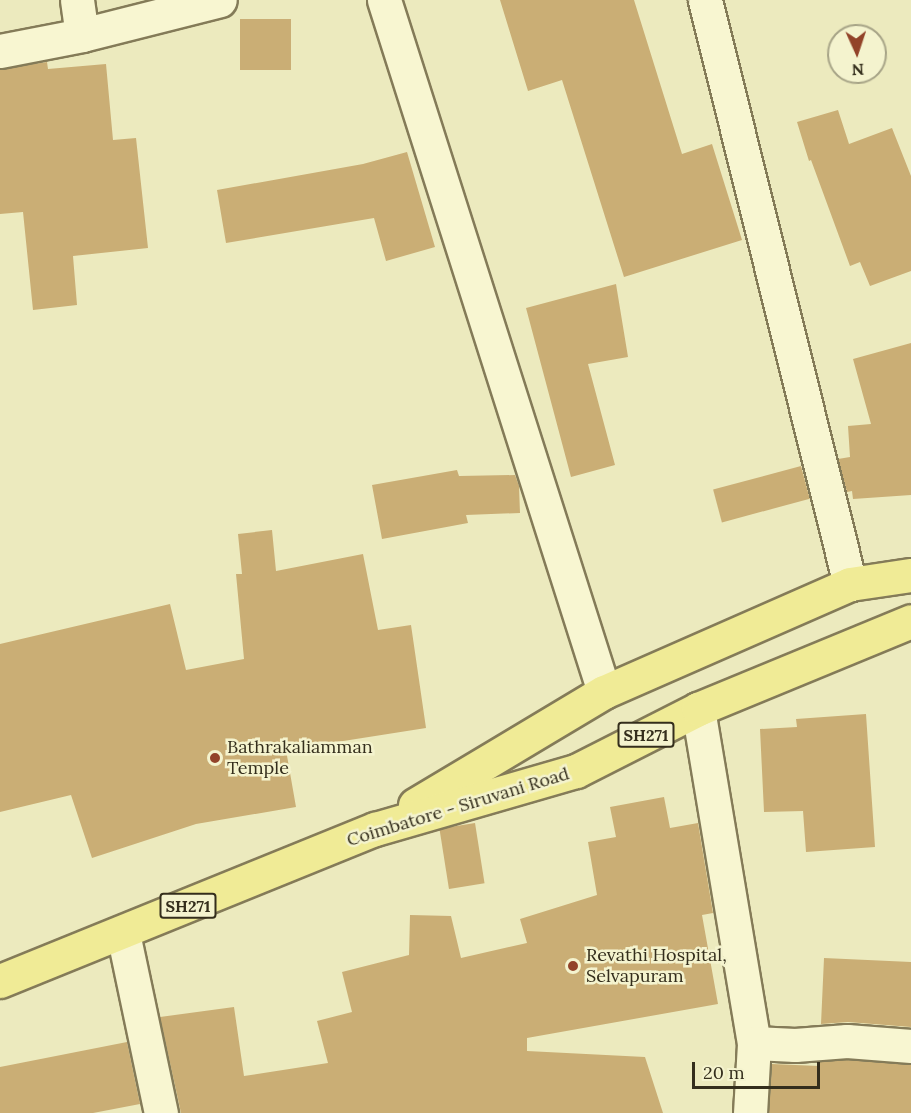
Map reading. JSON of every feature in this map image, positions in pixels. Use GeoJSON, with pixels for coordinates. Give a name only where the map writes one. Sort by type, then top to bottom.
{"type":"FeatureCollection","features":[{"type":"Feature","properties":{"kind":"main road"},"geometry":{"type":"LineString","coordinates":[[375,829],[604,692],[850,584],[911,575]]}},
{"type":"Feature","properties":{"kind":"main road","name":"Coimbatore - Siruvani Road"},"geometry":{"type":"LineString","coordinates":[[0,981],[375,829],[576,771],[698,709],[911,621]]}},
{"type":"Feature","properties":{"kind":"street"},"geometry":{"type":"LineString","coordinates":[[77,0],[82,35]]}},
{"type":"Feature","properties":{"kind":"street"},"geometry":{"type":"LineString","coordinates":[[0,51],[82,35],[220,0]]}},
{"type":"Feature","properties":{"kind":"street"},"geometry":{"type":"LineString","coordinates":[[384,0],[604,692]]}},
{"type":"Feature","properties":{"kind":"street"},"geometry":{"type":"LineString","coordinates":[[705,0],[850,584]]}},
{"type":"Feature","properties":{"kind":"street"},"geometry":{"type":"LineString","coordinates":[[698,709],[754,1043],[750,1113]]}},
{"type":"Feature","properties":{"kind":"street"},"geometry":{"type":"LineString","coordinates":[[123,933],[161,1113]]}},
{"type":"Feature","properties":{"kind":"street"},"geometry":{"type":"LineString","coordinates":[[754,1043],[795,1045],[847,1041],[911,1046]]}},
{"type":"Feature","properties":{"kind":"building"},"geometry":{"type":"Polygon","coordinates":[[[500,0],[634,0],[682,154],[712,144],[742,240],[624,277],[562,80],[528,91],[500,0]]]}},
{"type":"Feature","properties":{"kind":"building"},"geometry":{"type":"Polygon","coordinates":[[[240,19],[291,19],[291,70],[240,70],[240,19]]]}},
{"type":"Feature","properties":{"kind":"building"},"geometry":{"type":"Polygon","coordinates":[[[47,62],[48,69],[106,64],[113,140],[136,138],[148,248],[73,256],[77,305],[33,310],[23,212],[0,214],[0,69],[47,62]]]}},
{"type":"Feature","properties":{"kind":"building"},"geometry":{"type":"Polygon","coordinates":[[[838,110],[849,144],[892,128],[911,176],[911,271],[870,286],[860,262],[850,266],[811,160],[809,161],[797,122],[838,110]]]}},
{"type":"Feature","properties":{"kind":"building"},"geometry":{"type":"Polygon","coordinates":[[[407,152],[435,247],[386,261],[374,218],[226,243],[217,190],[363,164],[407,152]]]}},
{"type":"Feature","properties":{"kind":"building"},"geometry":{"type":"Polygon","coordinates":[[[616,284],[628,357],[588,364],[615,465],[571,477],[526,308],[616,284]]]}},
{"type":"Feature","properties":{"kind":"building"},"geometry":{"type":"Polygon","coordinates":[[[911,343],[911,495],[853,499],[852,491],[847,492],[838,459],[850,457],[848,426],[871,424],[853,359],[911,343]]]}},
{"type":"Feature","properties":{"kind":"building"},"geometry":{"type":"Polygon","coordinates":[[[801,466],[810,499],[722,522],[713,490],[801,466]]]}},
{"type":"Feature","properties":{"kind":"building"},"geometry":{"type":"Polygon","coordinates":[[[457,470],[459,476],[515,475],[519,486],[520,513],[466,515],[468,523],[382,539],[372,485],[457,470]]]}},
{"type":"Feature","properties":{"kind":"building"},"geometry":{"type":"Polygon","coordinates":[[[272,530],[276,571],[363,554],[378,630],[411,625],[426,728],[286,750],[296,807],[196,824],[92,858],[71,795],[0,812],[0,644],[170,604],[186,670],[244,659],[236,574],[242,574],[238,534],[272,530]]]}},
{"type":"Feature","properties":{"kind":"building"},"geometry":{"type":"Polygon","coordinates":[[[866,714],[875,847],[806,852],[803,811],[764,812],[760,729],[797,727],[796,719],[866,714]]]}},
{"type":"Feature","properties":{"kind":"building"},"geometry":{"type":"Polygon","coordinates":[[[664,797],[670,828],[698,823],[713,913],[702,915],[718,1004],[527,1038],[527,1051],[645,1057],[663,1113],[181,1113],[160,1017],[234,1007],[244,1076],[328,1063],[317,1021],[352,1012],[342,972],[409,955],[410,915],[451,916],[461,958],[527,943],[520,919],[597,895],[588,842],[616,837],[610,807],[664,797]]]}},
{"type":"Feature","properties":{"kind":"building"},"geometry":{"type":"Polygon","coordinates":[[[475,823],[485,883],[449,889],[439,829],[475,823]]]}},
{"type":"Feature","properties":{"kind":"building"},"geometry":{"type":"Polygon","coordinates":[[[824,958],[911,962],[911,1027],[848,1022],[821,1024],[824,958]]]}},
{"type":"Feature","properties":{"kind":"building"},"geometry":{"type":"Polygon","coordinates":[[[127,1042],[140,1104],[93,1113],[0,1113],[0,1067],[127,1042]]]}},
{"type":"Feature","properties":{"kind":"building"},"geometry":{"type":"Polygon","coordinates":[[[847,1060],[911,1065],[911,1113],[769,1113],[772,1064],[819,1066],[819,1062],[847,1060]]]}},
{"type":"Feature","properties":{"kind":"place","name":"Bathrakaliamman Temple"},"geometry":{"type":"Point","coordinates":[215,758]}},
{"type":"Feature","properties":{"kind":"place","name":"Revathi Hospital, Selvapuram"},"geometry":{"type":"Point","coordinates":[573,966]}}]}
